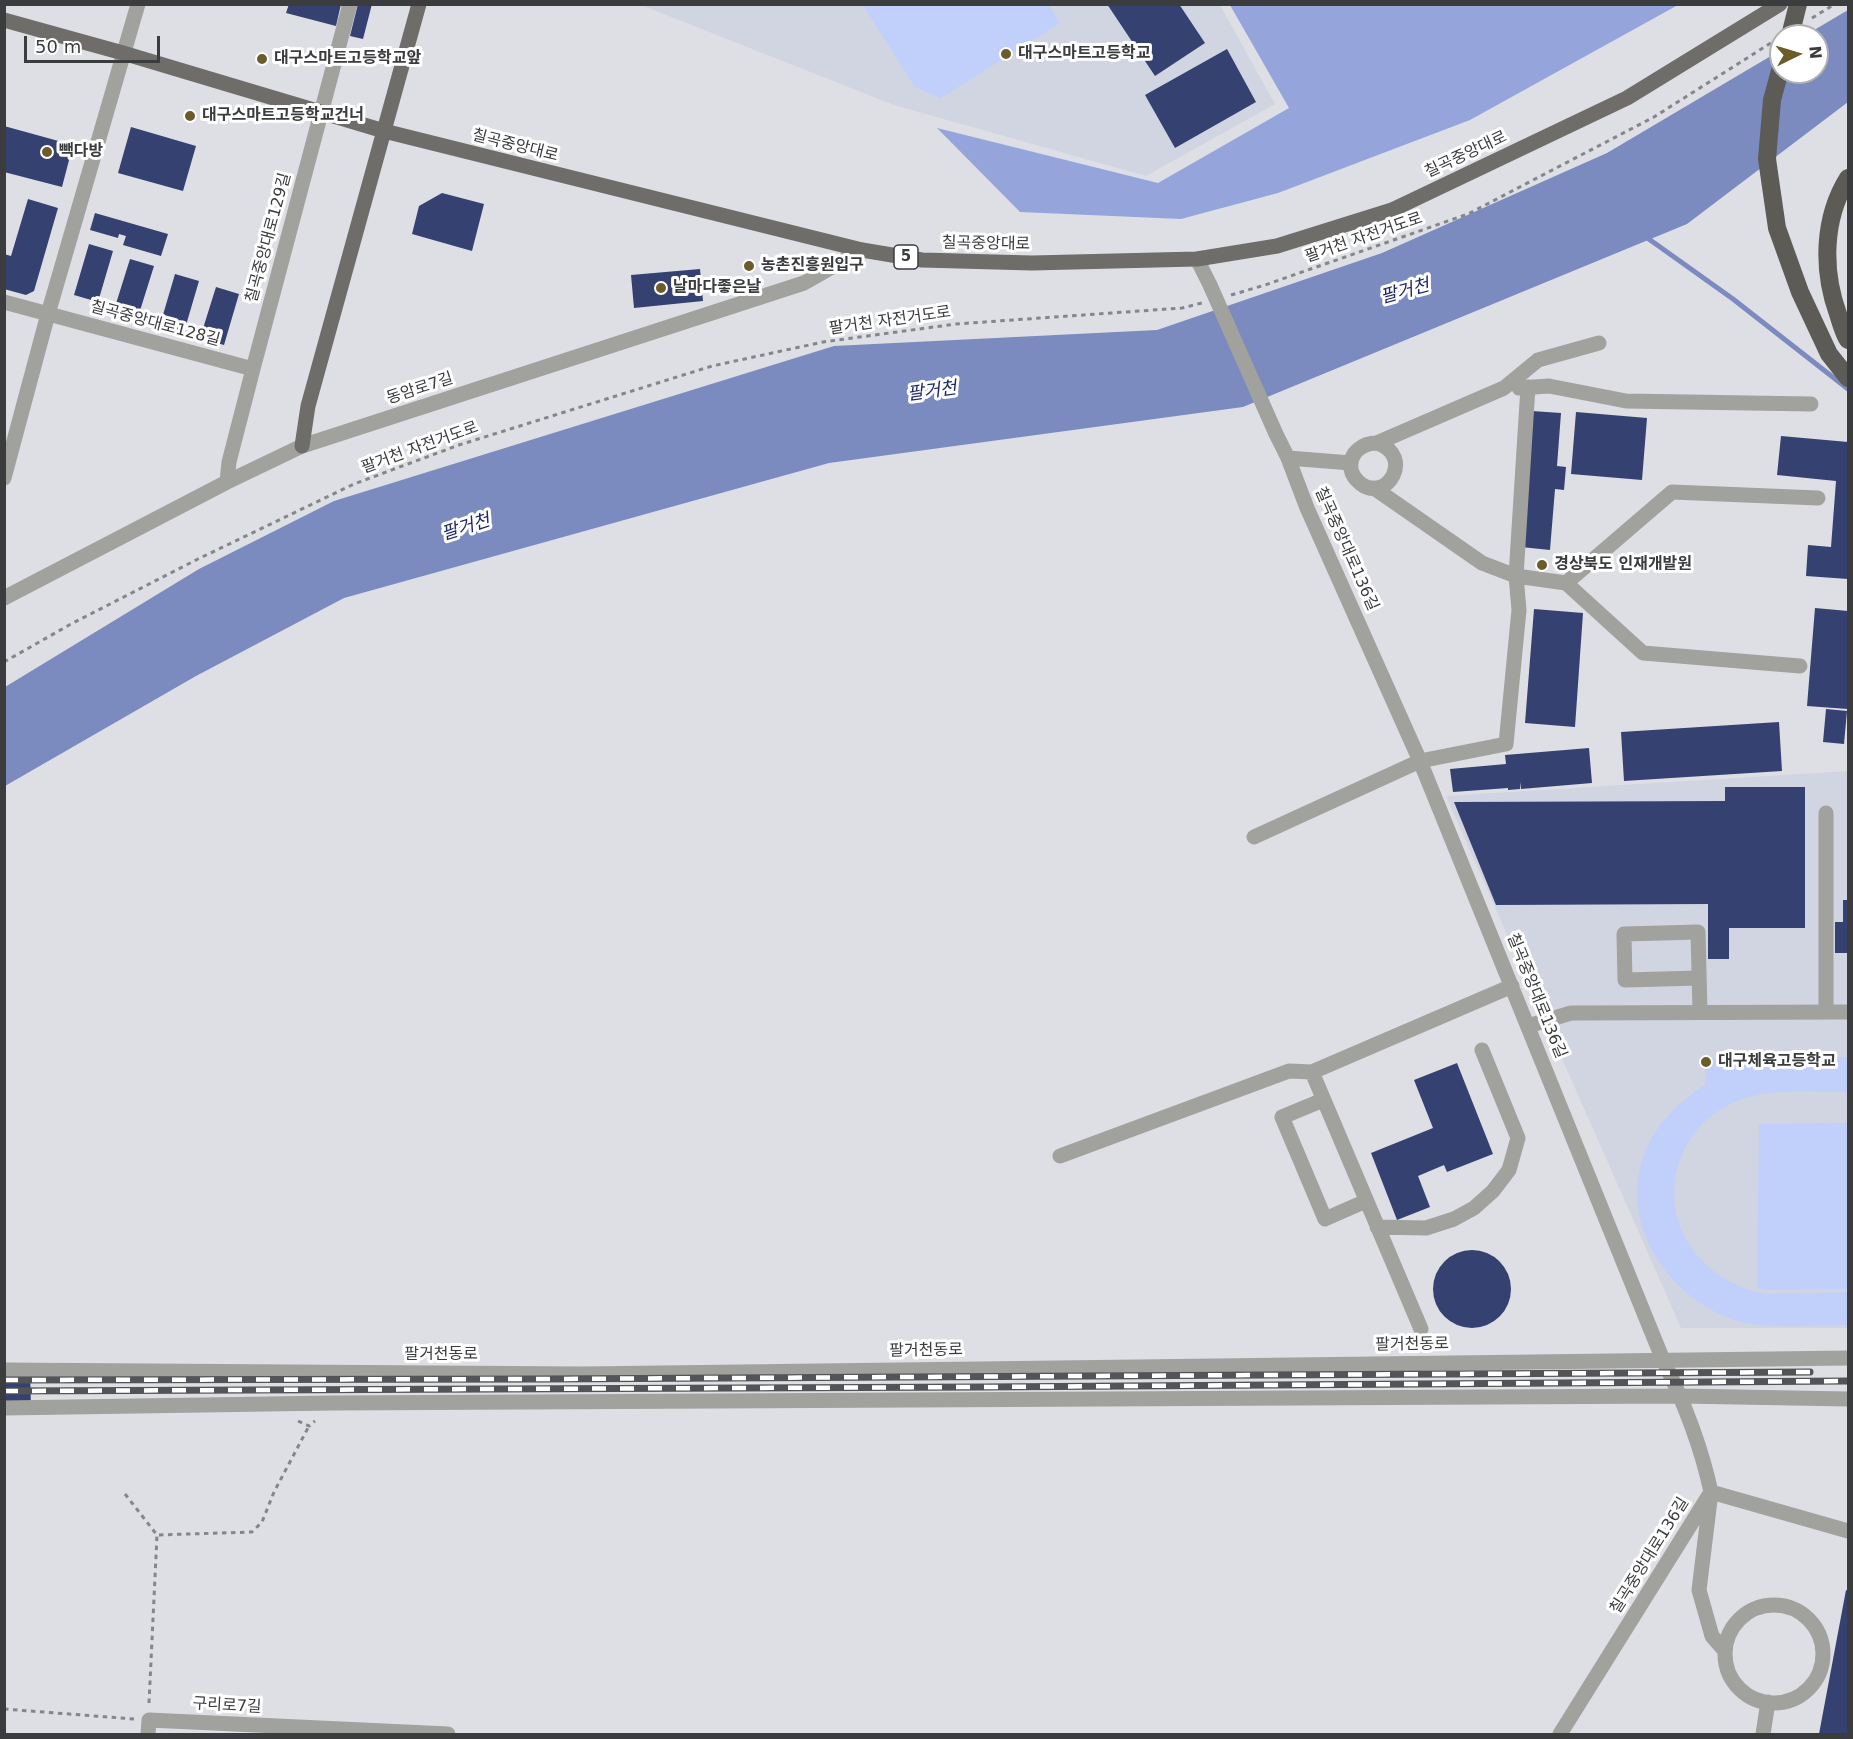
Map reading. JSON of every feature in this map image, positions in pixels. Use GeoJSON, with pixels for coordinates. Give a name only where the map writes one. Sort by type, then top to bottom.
{"type":"FeatureCollection","features":[{"type":"Feature","properties":{"kind":"highway"},"geometry":{"type":"LineString","coordinates":[[1793,24],[1798,4]]}},
{"type":"Feature","properties":{"kind":"highway"},"geometry":{"type":"LineString","coordinates":[[1776,84],[1772,100],[1767,159],[1777,228],[1800,292],[1829,354],[1848,378]]}},
{"type":"Feature","properties":{"kind":"highway"},"geometry":{"type":"LineString","coordinates":[[1848,178],[1832,217],[1827,261],[1829,287],[1834,306],[1848,340]]}},
{"type":"Feature","properties":{"kind":"main road"},"geometry":{"type":"LineString","coordinates":[[302,446],[308,406],[419,4]]}},
{"type":"Feature","properties":{"kind":"main road","name":"칠곡중앙대로"},"geometry":{"type":"LineString","coordinates":[[4,20],[384,131],[862,250],[922,260],[1032,263],[1197,259],[1277,246],[1392,210],[1627,98],[1780,4]]}},
{"type":"Feature","properties":{"kind":"street"},"geometry":{"type":"LineString","coordinates":[[4,478],[48,314],[138,4]]}},
{"type":"Feature","properties":{"kind":"street","name":"칠곡중앙대로129길"},"geometry":{"type":"LineString","coordinates":[[227,482],[229,462],[350,4]]}},
{"type":"Feature","properties":{"kind":"street","name":"동암로7길"},"geometry":{"type":"LineString","coordinates":[[4,598],[227,482],[302,446],[804,283],[862,250]]}},
{"type":"Feature","properties":{"kind":"street","name":"칠곡중앙대로136길"},"geometry":{"type":"LineString","coordinates":[[1197,259],[1288,458],[1307,508],[1420,761],[1663,1360],[1681,1396],[1703,1459],[1711,1492],[1560,1734]]}},
{"type":"Feature","properties":{"kind":"street","name":"칠곡중앙대로128길"},"geometry":{"type":"LineString","coordinates":[[4,302],[253,369]]}},
{"type":"Feature","properties":{"kind":"street"},"geometry":{"type":"LineString","coordinates":[[1377,443],[1390,450],[1394,456],[1396,470],[1388,483],[1374,488],[1366,487],[1354,478],[1352,471],[1351,463],[1357,450],[1504,388],[1538,360],[1599,344]]}},
{"type":"Feature","properties":{"kind":"street"},"geometry":{"type":"LineString","coordinates":[[1504,388],[1549,386],[1626,400],[1811,404]]}},
{"type":"Feature","properties":{"kind":"street"},"geometry":{"type":"LineString","coordinates":[[1254,837],[1420,761],[1506,744],[1519,610],[1516,576],[1528,387]]}},
{"type":"Feature","properties":{"kind":"street"},"geometry":{"type":"LineString","coordinates":[[1288,458],[1351,463]]}},
{"type":"Feature","properties":{"kind":"street"},"geometry":{"type":"LineString","coordinates":[[1374,488],[1482,563],[1516,576],[1566,583],[1643,653],[1800,666]]}},
{"type":"Feature","properties":{"kind":"street"},"geometry":{"type":"LineString","coordinates":[[1566,583],[1672,492],[1818,498]]}},
{"type":"Feature","properties":{"kind":"street"},"geometry":{"type":"LineString","coordinates":[[1826,813],[1826,1012]]}},
{"type":"Feature","properties":{"kind":"street"},"geometry":{"type":"LineString","coordinates":[[1699,978],[1625,980],[1624,934],[1698,932],[1700,1012]]}},
{"type":"Feature","properties":{"kind":"street"},"geometry":{"type":"LineString","coordinates":[[1060,1156],[1289,1071],[1312,1072],[1512,986]]}},
{"type":"Feature","properties":{"kind":"street"},"geometry":{"type":"LineString","coordinates":[[1528,1026],[1571,1013],[1848,1012]]}},
{"type":"Feature","properties":{"kind":"street"},"geometry":{"type":"LineString","coordinates":[[1377,1227],[1426,1228],[1454,1219],[1474,1208],[1493,1191],[1509,1170],[1518,1138],[1482,1050]]}},
{"type":"Feature","properties":{"kind":"street"},"geometry":{"type":"LineString","coordinates":[[1312,1072],[1421,1329]]}},
{"type":"Feature","properties":{"kind":"street"},"geometry":{"type":"LineString","coordinates":[[1323,1100],[1282,1117],[1325,1219],[1366,1201]]}},
{"type":"Feature","properties":{"kind":"street","name":"팔거천동로"},"geometry":{"type":"LineString","coordinates":[[4,1370],[582,1374],[1848,1358]]}},
{"type":"Feature","properties":{"kind":"street"},"geometry":{"type":"LineString","coordinates":[[4,1407],[322,1403],[1681,1396],[1848,1398]]}},
{"type":"Feature","properties":{"kind":"street"},"geometry":{"type":"LineString","coordinates":[[1725,1651],[1712,1636],[1699,1590],[1711,1492],[1848,1531]]}},
{"type":"Feature","properties":{"kind":"street"},"geometry":{"type":"LineString","coordinates":[[1766,1605],[1783,1605],[1798,1611],[1811,1622],[1820,1636],[1823,1653],[1820,1669],[1813,1683],[1802,1694],[1788,1701],[1768,1702],[1757,1700],[1743,1693],[1733,1681],[1726,1666],[1725,1651],[1728,1635],[1738,1620],[1751,1610],[1766,1605]]}},
{"type":"Feature","properties":{"kind":"street"},"geometry":{"type":"LineString","coordinates":[[1763,1734],[1768,1702]]}},
{"type":"Feature","properties":{"kind":"street","name":"구리로7길"},"geometry":{"type":"LineString","coordinates":[[148,1727],[448,1734]]}},
{"type":"Feature","properties":{"kind":"path","name":"팔거천 자전거도로"},"geometry":{"type":"LineString","coordinates":[[1223,297],[1265,285],[1468,214],[1654,117],[1769,45]]}},
{"type":"Feature","properties":{"kind":"path","name":"팔거천 자전거도로"},"geometry":{"type":"LineString","coordinates":[[4,662],[71,624],[198,559],[354,484],[459,445],[712,366],[822,342],[956,324],[1182,308],[1203,302]]}},
{"type":"Feature","properties":{"kind":"path"},"geometry":{"type":"LineString","coordinates":[[158,1535],[252,1532],[262,1522],[274,1492],[309,1426]]}},
{"type":"Feature","properties":{"kind":"path"},"geometry":{"type":"LineString","coordinates":[[4,1709],[148,1727],[158,1535],[125,1494]]}},
{"type":"Feature","properties":{"kind":"shaded area","name":"대구스마트고등학교"},"geometry":{"type":"Polygon","coordinates":[[[641,5],[1220,5],[1275,104],[1146,176],[894,105],[641,5]]]}},
{"type":"Feature","properties":{"kind":"shaded area"},"geometry":{"type":"Polygon","coordinates":[[[863,5],[1049,5],[1060,23],[941,98],[915,87],[863,5]]]}},
{"type":"Feature","properties":{"kind":"shaded area"},"geometry":{"type":"Polygon","coordinates":[[[1230,5],[1678,5],[1470,120],[1278,193],[1181,219],[1020,212],[937,128],[1158,183],[1289,108],[1230,5]]]}},
{"type":"Feature","properties":{"kind":"shaded area","name":"대구체육고등학교"},"geometry":{"type":"Polygon","coordinates":[[[1848,771],[1848,1328],[1681,1328],[1446,796],[1848,771]]]}},
{"type":"Feature","properties":{"kind":"shaded area"},"geometry":{"type":"Polygon","coordinates":[[[1848,1057],[1848,1092],[1786,1092],[1756,1096],[1727,1106],[1706,1121],[1690,1139],[1682,1155],[1675,1177],[1674,1199],[1678,1219],[1686,1239],[1698,1256],[1714,1271],[1732,1283],[1762,1293],[1848,1292],[1848,1325],[1756,1325],[1731,1319],[1700,1303],[1674,1280],[1654,1254],[1642,1224],[1637,1193],[1642,1162],[1656,1132],[1680,1104],[1705,1085],[1706,1058],[1848,1057]]]}},
{"type":"Feature","properties":{"kind":"shaded area"},"geometry":{"type":"Polygon","coordinates":[[[1848,1123],[1848,1289],[1767,1290],[1757,1288],[1759,1124],[1848,1123]]]}},
{"type":"Feature","properties":{"kind":"water","name":"팔거천"},"geometry":{"type":"Polygon","coordinates":[[[1848,10],[1848,102],[1687,224],[1243,407],[829,463],[344,598],[196,676],[5,786],[5,687],[199,569],[334,501],[834,346],[1157,330],[1382,253],[1607,153],[1769,57],[1769,84],[1829,84],[1829,24],[1824,24],[1848,10]]]}},
{"type":"Feature","properties":{"kind":"building"},"geometry":{"type":"Polygon","coordinates":[[[289,4],[341,4],[336,26],[286,13],[289,4]]]}},
{"type":"Feature","properties":{"kind":"building"},"geometry":{"type":"Polygon","coordinates":[[[358,4],[372,4],[363,39],[350,36],[358,4]]]}},
{"type":"Feature","properties":{"kind":"building"},"geometry":{"type":"Polygon","coordinates":[[[1107,4],[1179,4],[1205,43],[1155,76],[1107,4]]]}},
{"type":"Feature","properties":{"kind":"building"},"geometry":{"type":"Polygon","coordinates":[[[1227,49],[1256,102],[1175,148],[1145,95],[1227,49]]]}},
{"type":"Feature","properties":{"kind":"building"},"geometry":{"type":"Polygon","coordinates":[[[4,126],[73,145],[62,187],[4,172],[4,126]]]}},
{"type":"Feature","properties":{"kind":"building"},"geometry":{"type":"Polygon","coordinates":[[[131,127],[196,146],[183,191],[118,173],[131,127]]]}},
{"type":"Feature","properties":{"kind":"building"},"geometry":{"type":"Polygon","coordinates":[[[442,193],[484,204],[472,251],[412,234],[419,206],[442,193]]]}},
{"type":"Feature","properties":{"kind":"building"},"geometry":{"type":"Polygon","coordinates":[[[28,199],[58,208],[34,291],[26,295],[4,289],[4,254],[11,256],[28,199]]]}},
{"type":"Feature","properties":{"kind":"building"},"geometry":{"type":"Polygon","coordinates":[[[95,213],[168,234],[161,256],[123,245],[126,236],[119,234],[118,238],[90,230],[95,213]]]}},
{"type":"Feature","properties":{"kind":"building"},"geometry":{"type":"Polygon","coordinates":[[[89,244],[113,251],[98,302],[74,295],[89,244]]]}},
{"type":"Feature","properties":{"kind":"building"},"geometry":{"type":"Polygon","coordinates":[[[130,259],[154,266],[138,317],[114,310],[130,259]]]}},
{"type":"Feature","properties":{"kind":"building"},"geometry":{"type":"Polygon","coordinates":[[[700,269],[703,301],[634,308],[631,275],[700,269]]]}},
{"type":"Feature","properties":{"kind":"building"},"geometry":{"type":"Polygon","coordinates":[[[175,274],[199,281],[184,332],[160,325],[175,274]]]}},
{"type":"Feature","properties":{"kind":"building"},"geometry":{"type":"Polygon","coordinates":[[[216,287],[239,294],[224,345],[200,338],[216,287]]]}},
{"type":"Feature","properties":{"kind":"building"},"geometry":{"type":"Polygon","coordinates":[[[1532,411],[1561,413],[1557,466],[1566,467],[1564,490],[1555,489],[1550,550],[1521,547],[1532,411]]]}},
{"type":"Feature","properties":{"kind":"building"},"geometry":{"type":"Polygon","coordinates":[[[1576,412],[1647,418],[1642,480],[1571,474],[1576,412]]]}},
{"type":"Feature","properties":{"kind":"building"},"geometry":{"type":"Polygon","coordinates":[[[1781,436],[1848,442],[1848,579],[1806,576],[1808,545],[1831,547],[1836,481],[1777,475],[1781,436]]]}},
{"type":"Feature","properties":{"kind":"building"},"geometry":{"type":"Polygon","coordinates":[[[1815,608],[1848,611],[1848,709],[1807,706],[1815,608]]]}},
{"type":"Feature","properties":{"kind":"building"},"geometry":{"type":"Polygon","coordinates":[[[1534,609],[1583,613],[1575,727],[1525,723],[1534,609]]]}},
{"type":"Feature","properties":{"kind":"building"},"geometry":{"type":"Polygon","coordinates":[[[1826,709],[1847,711],[1844,744],[1823,742],[1826,709]]]}},
{"type":"Feature","properties":{"kind":"building"},"geometry":{"type":"Polygon","coordinates":[[[1779,722],[1782,771],[1624,781],[1621,732],[1779,722]]]}},
{"type":"Feature","properties":{"kind":"building"},"geometry":{"type":"Polygon","coordinates":[[[1589,748],[1592,783],[1521,789],[1520,782],[1520,789],[1453,792],[1450,769],[1506,764],[1505,755],[1589,748]]]}},
{"type":"Feature","properties":{"kind":"building"},"geometry":{"type":"Polygon","coordinates":[[[1725,787],[1805,787],[1805,928],[1729,928],[1729,959],[1708,959],[1708,904],[1496,905],[1454,802],[1725,801],[1725,787]]]}},
{"type":"Feature","properties":{"kind":"building"},"geometry":{"type":"Polygon","coordinates":[[[1843,900],[1848,900],[1848,953],[1835,953],[1835,922],[1843,922],[1843,900]]]}},
{"type":"Feature","properties":{"kind":"building"},"geometry":{"type":"Polygon","coordinates":[[[1457,1063],[1493,1154],[1447,1172],[1444,1165],[1418,1176],[1430,1207],[1397,1220],[1371,1153],[1433,1128],[1414,1080],[1457,1063]]]}},
{"type":"Feature","properties":{"kind":"building"},"geometry":{"type":"Polygon","coordinates":[[[1472,1250],[1487,1253],[1500,1261],[1508,1274],[1511,1289],[1508,1304],[1500,1317],[1487,1325],[1472,1328],[1457,1325],[1444,1317],[1436,1304],[1433,1289],[1436,1274],[1444,1261],[1457,1253],[1472,1250]]]}},
{"type":"Feature","properties":{"kind":"building"},"geometry":{"type":"Polygon","coordinates":[[[5,1369],[30,1369],[31,1409],[5,1410],[5,1369]]]}},
{"type":"Feature","properties":{"kind":"building"},"geometry":{"type":"Polygon","coordinates":[[[1846,1590],[1848,1591],[1848,1734],[1819,1734],[1846,1590]]]}},
{"type":"Feature","properties":{"kind":"waterway"},"geometry":{"type":"LineString","coordinates":[[1646,237],[1733,299],[1848,389]]}},
{"type":"Feature","properties":{"kind":"railway"},"geometry":{"type":"LineString","coordinates":[[4,1380],[1810,1372]]}},
{"type":"Feature","properties":{"kind":"railway"},"geometry":{"type":"LineString","coordinates":[[4,1391],[1848,1381]]}},
{"type":"Feature","properties":{"kind":"place","name":"대구스마트고등학교"},"geometry":{"type":"Point","coordinates":[1006,54]}},
{"type":"Feature","properties":{"kind":"place","name":"대구스마트고등학교앞"},"geometry":{"type":"Point","coordinates":[262,59]}},
{"type":"Feature","properties":{"kind":"place","name":"대구스마트고등학교건너"},"geometry":{"type":"Point","coordinates":[190,116]}},
{"type":"Feature","properties":{"kind":"place","name":"빽다방"},"geometry":{"type":"Point","coordinates":[47,152]}},
{"type":"Feature","properties":{"kind":"place","name":"농촌진흥원입구"},"geometry":{"type":"Point","coordinates":[749,266]}},
{"type":"Feature","properties":{"kind":"place","name":"날마다좋은날"},"geometry":{"type":"Point","coordinates":[661,288]}},
{"type":"Feature","properties":{"kind":"place","name":"경상북도 인재개발원"},"geometry":{"type":"Point","coordinates":[1542,565]}},
{"type":"Feature","properties":{"kind":"place","name":"대구체육고등학교"},"geometry":{"type":"Point","coordinates":[1706,1062]}}]}
